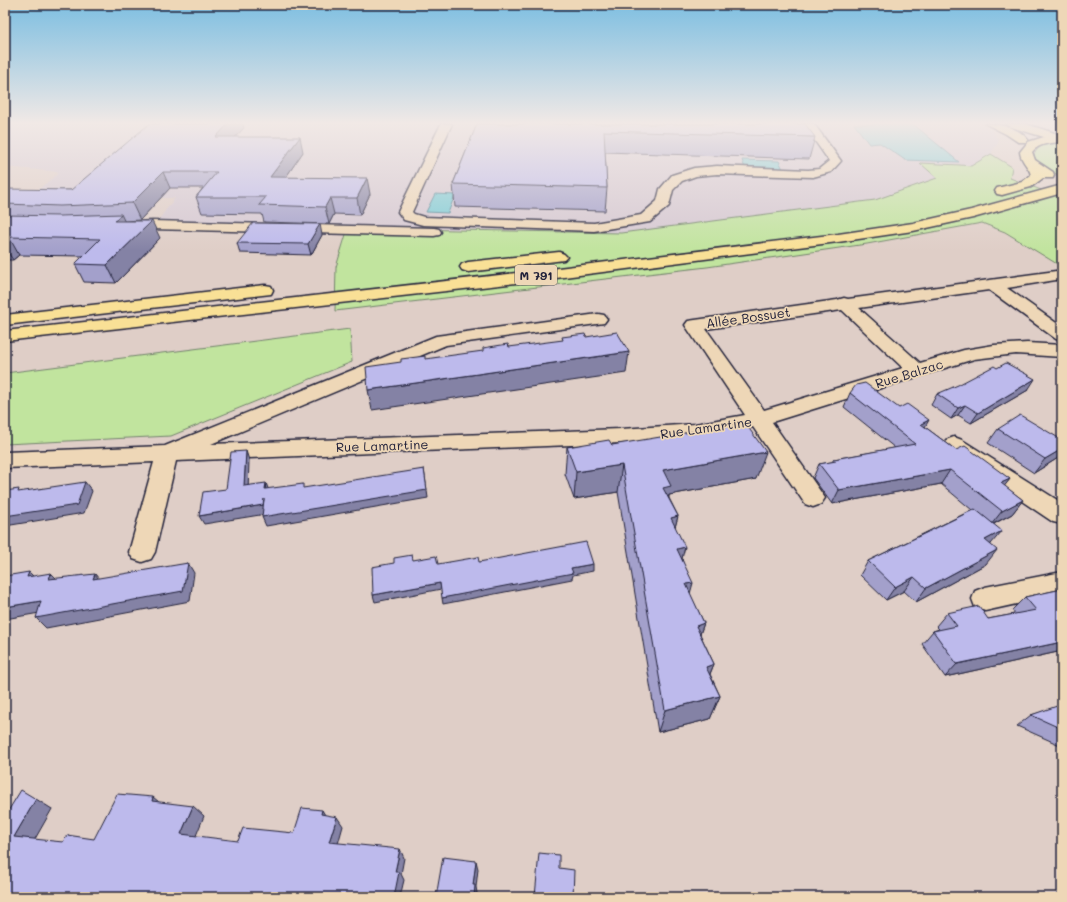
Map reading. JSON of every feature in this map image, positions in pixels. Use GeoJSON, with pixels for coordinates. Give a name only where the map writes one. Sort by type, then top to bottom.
{"type":"FeatureCollection","features":[{"type":"Feature","properties":{"kind":"main road"},"geometry":{"type":"LineString","coordinates":[[1036,168],[1062,181]]}},
{"type":"Feature","properties":{"kind":"main road"},"geometry":{"type":"LineString","coordinates":[[663,245],[833,225],[949,205],[1026,185],[1038,176],[1036,168]]}},
{"type":"Feature","properties":{"kind":"main road","name":"M 791"},"geometry":{"type":"LineString","coordinates":[[5,336],[532,276],[845,237],[973,214],[1062,189]]}},
{"type":"Feature","properties":{"kind":"main road","name":"M 791"},"geometry":{"type":"LineString","coordinates":[[454,269],[577,255]]}},
{"type":"Feature","properties":{"kind":"main road"},"geometry":{"type":"LineString","coordinates":[[5,320],[278,289]]}},
{"type":"Feature","properties":{"kind":"street"},"geometry":{"type":"LineString","coordinates":[[427,166],[405,212],[410,217],[423,221],[594,227],[645,219],[664,203],[667,189],[676,178],[694,172],[717,170],[808,174],[822,172],[829,169],[831,166]]}},
{"type":"Feature","properties":{"kind":"street"},"geometry":{"type":"LineString","coordinates":[[107,227],[152,225],[546,235]]}},
{"type":"Feature","properties":{"kind":"street","name":"Allée Bossuet"},"geometry":{"type":"LineString","coordinates":[[813,498],[694,325],[844,303],[1056,276]]}},
{"type":"Feature","properties":{"kind":"street"},"geometry":{"type":"LineString","coordinates":[[991,284],[1062,335]]}},
{"type":"Feature","properties":{"kind":"street"},"geometry":{"type":"LineString","coordinates":[[844,303],[918,371]]}},
{"type":"Feature","properties":{"kind":"street"},"geometry":{"type":"LineString","coordinates":[[142,552],[167,454],[442,340],[598,319]]}},
{"type":"Feature","properties":{"kind":"street","name":"Rue Balzac"},"geometry":{"type":"LineString","coordinates":[[759,419],[986,351],[1017,348],[1062,351]]}},
{"type":"Feature","properties":{"kind":"street","name":"Rue Lamartine"},"geometry":{"type":"LineString","coordinates":[[5,460],[666,434],[730,426],[759,419]]}},
{"type":"Feature","properties":{"kind":"street"},"geometry":{"type":"LineString","coordinates":[[954,445],[1062,515]]}},
{"type":"Feature","properties":{"kind":"street"},"geometry":{"type":"LineString","coordinates":[[985,599],[1062,583]]}},
{"type":"Feature","properties":{"kind":"shaded area"},"geometry":{"type":"Polygon","coordinates":[[[924,166],[937,178],[875,200],[621,233],[405,228],[154,226],[175,198],[30,196],[60,172],[5,167],[924,166]]]}},
{"type":"Feature","properties":{"kind":"green space"},"geometry":{"type":"Polygon","coordinates":[[[924,166],[1011,166],[1012,167],[1010,178],[1062,198],[1062,267],[1005,232],[982,223],[867,244],[707,267],[335,311],[336,267],[348,228],[621,233],[875,200],[937,178],[924,166]]]}},
{"type":"Feature","properties":{"kind":"green space"},"geometry":{"type":"Polygon","coordinates":[[[1042,166],[1062,166],[1062,177],[1042,166]]]}},
{"type":"Feature","properties":{"kind":"green space"},"geometry":{"type":"Polygon","coordinates":[[[350,329],[352,362],[171,436],[5,444],[5,373],[350,329]]]}},
{"type":"Feature","properties":{"kind":"water"},"geometry":{"type":"Polygon","coordinates":[[[744,166],[782,166],[783,169],[745,168],[744,166]]]}},
{"type":"Feature","properties":{"kind":"water"},"geometry":{"type":"Polygon","coordinates":[[[435,194],[455,195],[448,213],[426,212],[435,194]]]}},
{"type":"Feature","properties":{"kind":"building"},"geometry":{"type":"Polygon","coordinates":[[[99,166],[278,166],[270,177],[367,178],[357,198],[330,198],[325,207],[259,205],[266,197],[196,197],[217,172],[163,172],[132,203],[60,206],[5,204],[5,191],[9,189],[71,190],[99,166]]]}},
{"type":"Feature","properties":{"kind":"building"},"geometry":{"type":"Polygon","coordinates":[[[460,166],[606,166],[607,188],[453,184],[460,166]]]}},
{"type":"Feature","properties":{"kind":"building"},"geometry":{"type":"Polygon","coordinates":[[[121,214],[115,221],[152,221],[107,265],[75,264],[100,239],[9,237],[5,240],[5,215],[60,216],[121,214]]]}},
{"type":"Feature","properties":{"kind":"building"},"geometry":{"type":"Polygon","coordinates":[[[253,223],[320,224],[308,244],[237,243],[253,223]]]}},
{"type":"Feature","properties":{"kind":"building"},"geometry":{"type":"Polygon","coordinates":[[[617,332],[629,352],[368,390],[366,367],[401,362],[401,359],[425,356],[425,359],[483,351],[483,348],[508,344],[509,347],[563,340],[562,337],[585,334],[586,337],[617,332]]]}},
{"type":"Feature","properties":{"kind":"building"},"geometry":{"type":"Polygon","coordinates":[[[1006,363],[1035,379],[978,413],[965,405],[958,408],[937,394],[994,366],[997,368],[1006,363]]]}},
{"type":"Feature","properties":{"kind":"building"},"geometry":{"type":"Polygon","coordinates":[[[865,383],[899,408],[907,404],[929,420],[921,424],[956,450],[965,446],[1010,479],[1001,483],[1023,500],[1002,511],[950,470],[839,490],[819,464],[836,461],[834,459],[915,444],[850,393],[856,385],[865,383]]]}},
{"type":"Feature","properties":{"kind":"building"},"geometry":{"type":"Polygon","coordinates":[[[1020,415],[1062,440],[1062,449],[1045,459],[998,429],[1020,415]]]}},
{"type":"Feature","properties":{"kind":"building"},"geometry":{"type":"Polygon","coordinates":[[[745,423],[766,452],[663,470],[671,486],[663,488],[678,516],[671,518],[685,547],[677,549],[693,583],[686,584],[704,623],[696,626],[714,664],[706,667],[720,696],[665,710],[622,465],[576,472],[567,447],[609,440],[612,445],[745,423]]]}},
{"type":"Feature","properties":{"kind":"building"},"geometry":{"type":"Polygon","coordinates":[[[246,451],[244,486],[266,483],[265,489],[303,484],[303,488],[424,469],[427,490],[262,517],[264,499],[263,505],[199,516],[203,492],[226,489],[231,452],[246,451]]]}},
{"type":"Feature","properties":{"kind":"building"},"geometry":{"type":"Polygon","coordinates":[[[85,482],[77,505],[5,516],[5,491],[19,489],[18,492],[85,482]]]}},
{"type":"Feature","properties":{"kind":"building"},"geometry":{"type":"Polygon","coordinates":[[[975,509],[1002,531],[985,540],[997,550],[926,588],[914,577],[895,587],[868,561],[975,509]]]}},
{"type":"Feature","properties":{"kind":"building"},"geometry":{"type":"Polygon","coordinates":[[[586,542],[593,564],[571,568],[573,573],[442,598],[440,583],[373,595],[372,567],[394,563],[394,558],[412,555],[413,560],[436,556],[438,564],[478,557],[479,562],[586,542]]]}},
{"type":"Feature","properties":{"kind":"building"},"geometry":{"type":"Polygon","coordinates":[[[188,563],[183,591],[36,618],[41,601],[5,607],[5,576],[29,572],[27,577],[51,573],[49,579],[95,574],[93,579],[188,563]]]}},
{"type":"Feature","properties":{"kind":"building"},"geometry":{"type":"Polygon","coordinates":[[[1062,589],[1062,642],[957,664],[933,631],[957,626],[947,613],[979,606],[988,619],[1036,610],[1025,597],[1062,589]]]}},
{"type":"Feature","properties":{"kind":"building"},"geometry":{"type":"Polygon","coordinates":[[[1060,705],[1062,706],[1062,729],[1031,715],[1060,705]]]}},
{"type":"Feature","properties":{"kind":"building"},"geometry":{"type":"Polygon","coordinates":[[[21,790],[36,799],[14,837],[63,842],[67,835],[94,839],[117,794],[153,797],[152,801],[193,806],[181,834],[238,841],[243,828],[294,833],[302,808],[322,810],[321,814],[337,817],[329,842],[400,849],[395,872],[399,872],[394,897],[5,897],[5,816],[21,790]]]}},
{"type":"Feature","properties":{"kind":"building"},"geometry":{"type":"Polygon","coordinates":[[[539,853],[559,855],[559,868],[574,870],[573,897],[535,897],[539,853]]]}},
{"type":"Feature","properties":{"kind":"building"},"geometry":{"type":"Polygon","coordinates":[[[443,857],[476,861],[473,885],[475,885],[474,897],[436,897],[443,857]]]}}]}
